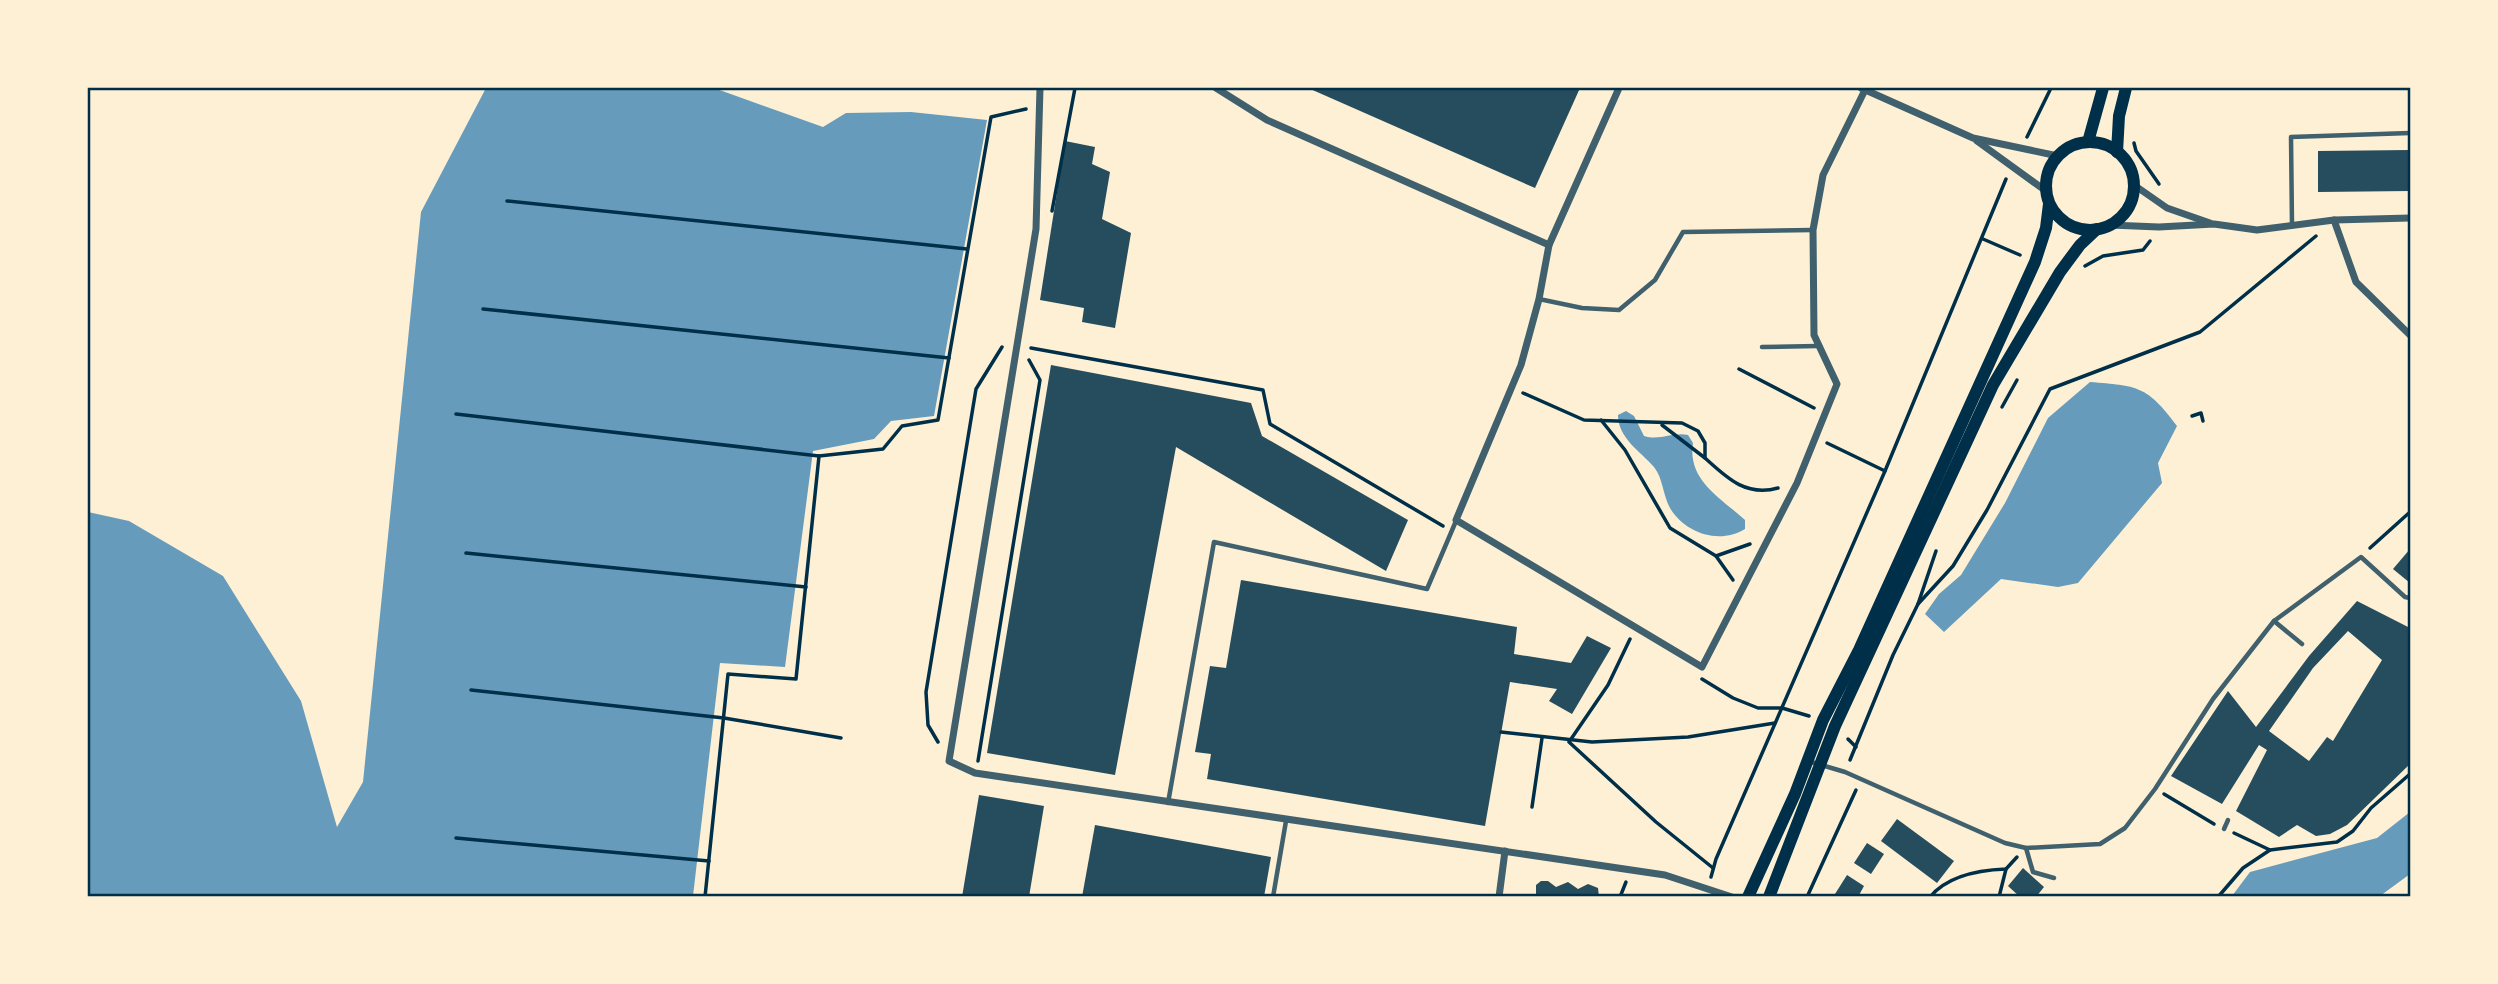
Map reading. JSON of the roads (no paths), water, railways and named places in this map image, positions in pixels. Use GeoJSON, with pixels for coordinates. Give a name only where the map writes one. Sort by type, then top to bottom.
{"type":"FeatureCollection","features":[{"type":"Feature","properties":{"kind":"main road"},"geometry":{"type":"LineString","coordinates":[[2088,142],[2103,88]]}},
{"type":"Feature","properties":{"kind":"main road"},"geometry":{"type":"LineString","coordinates":[[2117,152],[2119,116],[2126,88]]}},
{"type":"Feature","properties":{"kind":"main road"},"geometry":{"type":"LineString","coordinates":[[1769,897],[1813,762],[1823,720],[1859,650],[2035,262],[2046,228],[2050,166],[2058,156],[2077,144],[2088,142],[2117,152],[2126,161],[2134,185],[2128,208],[2110,225],[2097,229],[2081,229],[2069,225],[2048,198]]}},
{"type":"Feature","properties":{"kind":"main road"},"geometry":{"type":"LineString","coordinates":[[1748,897],[1993,385],[2060,272],[2080,245],[2097,229]]}},
{"type":"Feature","properties":{"kind":"street"},"geometry":{"type":"LineString","coordinates":[[1041,88],[1036,229],[949,761],[975,773],[1665,875],[1732,897]]}},
{"type":"Feature","properties":{"kind":"street"},"geometry":{"type":"LineString","coordinates":[[1216,88],[1267,120],[1549,245]]}},
{"type":"Feature","properties":{"kind":"street"},"geometry":{"type":"LineString","coordinates":[[1619,88],[1549,245],[1539,299],[1511,388],[1456,520],[1702,667],[1797,483],[1837,384],[1814,335],[1813,230],[1823,175],[1863,89],[1973,138],[2058,156]]}},
{"type":"Feature","properties":{"kind":"street"},"geometry":{"type":"LineString","coordinates":[[1973,138],[2048,198]]}},
{"type":"Feature","properties":{"kind":"street"},"geometry":{"type":"LineString","coordinates":[[2134,185],[2167,208],[2214,224]]}},
{"type":"Feature","properties":{"kind":"street"},"geometry":{"type":"LineString","coordinates":[[2110,225],[2159,227],[2214,224],[2257,229],[2334,220],[2410,218]]}},
{"type":"Feature","properties":{"kind":"street"},"geometry":{"type":"LineString","coordinates":[[2334,220],[2356,282],[2410,335]]}},
{"type":"Feature","properties":{"kind":"street"},"geometry":{"type":"LineString","coordinates":[[1499,897],[1505,851]]}},
{"type":"Feature","properties":{"kind":"lane"},"geometry":{"type":"LineString","coordinates":[[2292,225],[2291,137],[2410,134]]}},
{"type":"Feature","properties":{"kind":"lane"},"geometry":{"type":"LineString","coordinates":[[1539,299],[1582,308],[1619,310],[1655,280],[1683,232],[1813,230]]}},
{"type":"Feature","properties":{"kind":"lane"},"geometry":{"type":"LineString","coordinates":[[1762,347],[1819,346]]}},
{"type":"Feature","properties":{"kind":"lane"},"geometry":{"type":"LineString","coordinates":[[1168,803],[1214,542],[1427,589],[1456,520]]}},
{"type":"Feature","properties":{"kind":"lane"},"geometry":{"type":"LineString","coordinates":[[1813,762],[1845,772],[2006,843],[2026,848],[2101,844],[2125,828],[2155,789],[2213,699],[2274,621],[2361,556],[2405,597],[2410,598]]}},
{"type":"Feature","properties":{"kind":"lane"},"geometry":{"type":"LineString","coordinates":[[2274,621],[2302,644]]}},
{"type":"Feature","properties":{"kind":"lane"},"geometry":{"type":"LineString","coordinates":[[2224,829],[2228,820]]}},
{"type":"Feature","properties":{"kind":"lane"},"geometry":{"type":"LineString","coordinates":[[1273,897],[1286,821]]}},
{"type":"Feature","properties":{"kind":"lane"},"geometry":{"type":"LineString","coordinates":[[2026,848],[2034,872],[2054,878]]}},
{"type":"Feature","properties":{"kind":"water"},"geometry":{"type":"Polygon","coordinates":[[[486,88],[714,88],[823,127],[846,113],[911,112],[987,120],[934,416],[891,421],[874,439],[813,451],[785,667],[720,663],[693,896],[88,897],[88,512],[129,521],[223,576],[301,701],[337,827],[363,782],[421,212],[486,88]]]}},
{"type":"Feature","properties":{"kind":"water"},"geometry":{"type":"Polygon","coordinates":[[[2090,382],[2140,390],[2157,402],[2177,426],[2158,463],[2162,483],[2078,583],[2058,587],[2001,579],[1944,632],[1925,614],[1939,594],[1961,575],[2005,503],[2048,418],[2090,382]]]}},
{"type":"Feature","properties":{"kind":"water"},"geometry":{"type":"Polygon","coordinates":[[[1626,411],[1634,416],[1644,436],[1655,438],[1688,435],[1693,443],[1695,468],[1700,478],[1716,496],[1745,520],[1745,529],[1735,534],[1714,536],[1693,530],[1676,517],[1670,508],[1657,471],[1622,431],[1618,415],[1626,411]]]}},
{"type":"Feature","properties":{"kind":"water"},"geometry":{"type":"Polygon","coordinates":[[[2410,812],[2410,874],[2380,896],[2232,896],[2250,872],[2377,838],[2410,812]]]}}]}
